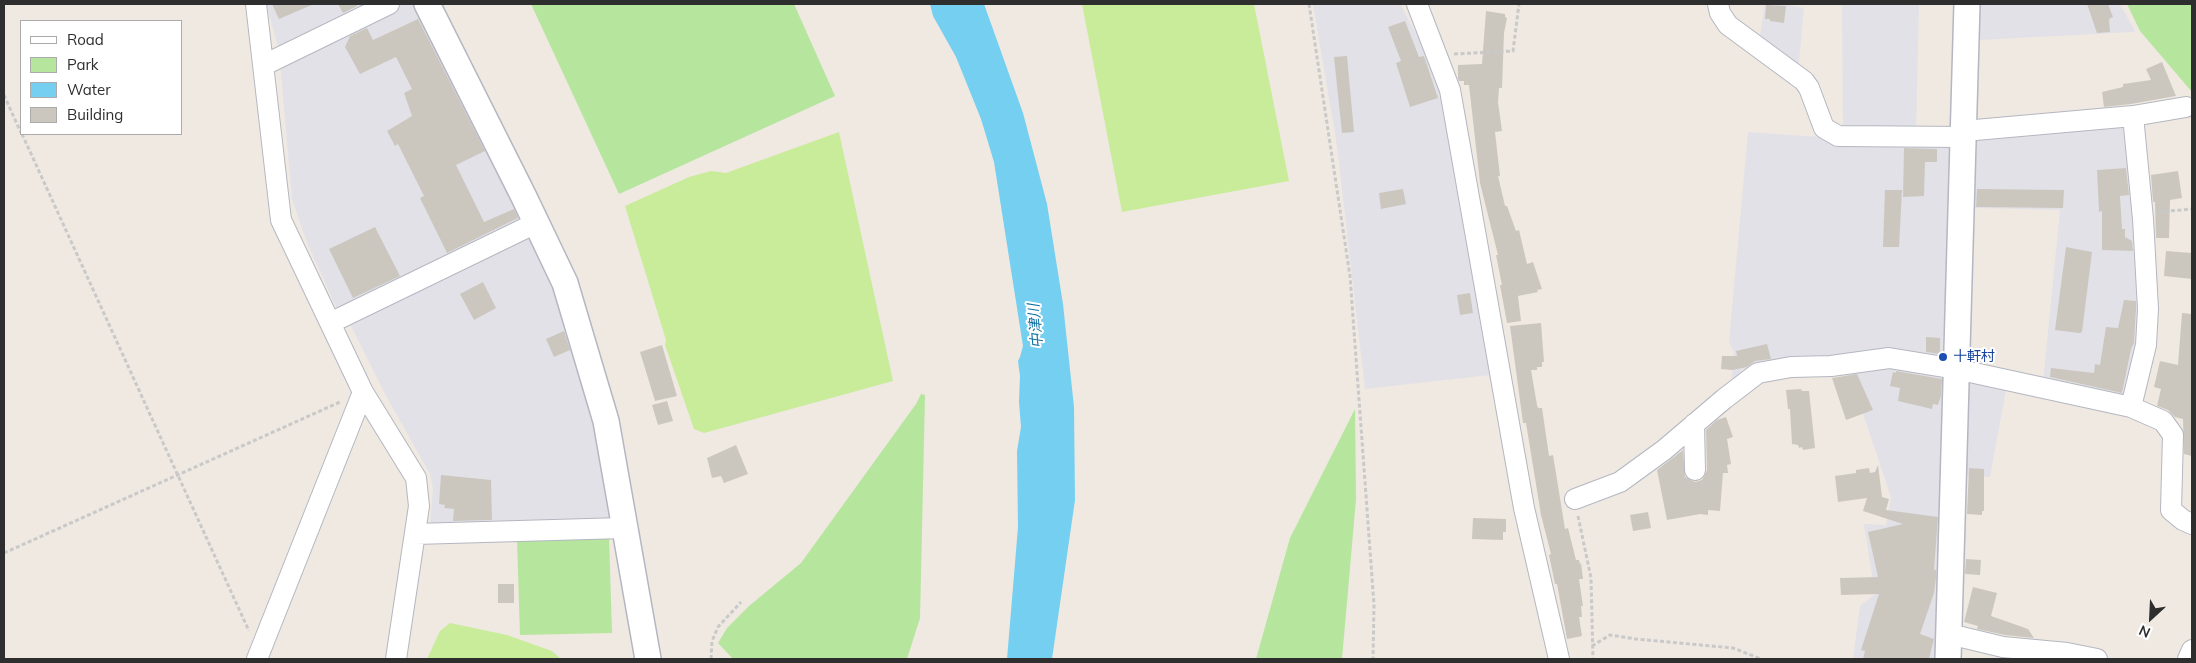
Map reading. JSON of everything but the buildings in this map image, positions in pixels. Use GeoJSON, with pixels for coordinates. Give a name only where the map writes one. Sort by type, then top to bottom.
{"type":"FeatureCollection","features":[{"type":"Feature","properties":{"kind":"street"},"geometry":{"type":"LineString","coordinates":[[256,4],[281,220],[363,392],[416,478],[419,506],[396,659]]}},
{"type":"Feature","properties":{"kind":"street"},"geometry":{"type":"LineString","coordinates":[[264,65],[389,4]]}},
{"type":"Feature","properties":{"kind":"street"},"geometry":{"type":"LineString","coordinates":[[427,4],[565,283],[594,375],[606,421],[623,528],[648,659]]}},
{"type":"Feature","properties":{"kind":"street"},"geometry":{"type":"LineString","coordinates":[[1417,4],[1450,90],[1524,508],[1559,659]]}},
{"type":"Feature","properties":{"kind":"street"},"geometry":{"type":"LineString","coordinates":[[1718,4],[1720,13],[1728,25],[1804,81],[1809,88],[1824,128],[1838,136],[1963,137],[1964,131]]}},
{"type":"Feature","properties":{"kind":"street"},"geometry":{"type":"LineString","coordinates":[[1948,659],[1967,4]]}},
{"type":"Feature","properties":{"kind":"street"},"geometry":{"type":"LineString","coordinates":[[1964,131],[2133,116],[2186,107]]}},
{"type":"Feature","properties":{"kind":"street"},"geometry":{"type":"LineString","coordinates":[[2131,407],[2146,345],[2148,309],[2143,213],[2133,116]]}},
{"type":"Feature","properties":{"kind":"street"},"geometry":{"type":"LineString","coordinates":[[330,323],[536,223]]}},
{"type":"Feature","properties":{"kind":"street"},"geometry":{"type":"LineString","coordinates":[[1575,499],[1620,482],[1664,450],[1758,373],[1791,367],[1831,366],[1889,358],[1956,369],[2131,407],[2163,421],[2173,435],[2171,510],[2183,520],[2192,524]]}},
{"type":"Feature","properties":{"kind":"street"},"geometry":{"type":"LineString","coordinates":[[259,657],[363,392]]}},
{"type":"Feature","properties":{"kind":"street"},"geometry":{"type":"LineString","coordinates":[[1694,424],[1695,470]]}},
{"type":"Feature","properties":{"kind":"street"},"geometry":{"type":"LineString","coordinates":[[415,534],[623,528]]}},
{"type":"Feature","properties":{"kind":"street"},"geometry":{"type":"LineString","coordinates":[[1949,634],[2003,647],[2097,659]]}},
{"type":"Feature","properties":{"kind":"street"},"geometry":{"type":"LineString","coordinates":[[2188,659],[2192,650]]}},
{"type":"Feature","properties":{"kind":"path"},"geometry":{"type":"LineString","coordinates":[[1308,4],[1350,276],[1374,605],[1373,659]]}},
{"type":"Feature","properties":{"kind":"path"},"geometry":{"type":"LineString","coordinates":[[1436,54],[1513,51],[1519,4]]}},
{"type":"Feature","properties":{"kind":"path"},"geometry":{"type":"LineString","coordinates":[[4,95],[20,131]]}},
{"type":"Feature","properties":{"kind":"path"},"geometry":{"type":"LineString","coordinates":[[22,135],[259,657]]}},
{"type":"Feature","properties":{"kind":"path"},"geometry":{"type":"LineString","coordinates":[[2143,213],[2192,210]]}},
{"type":"Feature","properties":{"kind":"path"},"geometry":{"type":"LineString","coordinates":[[4,553],[363,392]]}},
{"type":"Feature","properties":{"kind":"path"},"geometry":{"type":"LineString","coordinates":[[1575,499],[1590,578],[1593,659]]}},
{"type":"Feature","properties":{"kind":"path"},"geometry":{"type":"LineString","coordinates":[[711,659],[712,641],[718,627],[741,602]]}},
{"type":"Feature","properties":{"kind":"path"},"geometry":{"type":"LineString","coordinates":[[1592,646],[1610,635],[1733,648],[1761,659]]}},
{"type":"Feature","properties":{"kind":"shaded area"},"geometry":{"type":"Polygon","coordinates":[[[266,4],[374,4],[279,50],[266,4]]]}},
{"type":"Feature","properties":{"kind":"shaded area"},"geometry":{"type":"Polygon","coordinates":[[[399,4],[420,4],[525,218],[346,311],[336,307],[306,240],[292,199],[280,62],[399,4]]]}},
{"type":"Feature","properties":{"kind":"shaded area"},"geometry":{"type":"Polygon","coordinates":[[[1313,4],[1400,4],[1420,41],[1441,89],[1490,375],[1365,389],[1337,146],[1313,4]]]}},
{"type":"Feature","properties":{"kind":"shaded area"},"geometry":{"type":"Polygon","coordinates":[[[1765,4],[1782,4],[1804,8],[1798,71],[1759,42],[1765,4]]]}},
{"type":"Feature","properties":{"kind":"shaded area"},"geometry":{"type":"Polygon","coordinates":[[[1842,4],[1919,4],[1916,132],[1843,130],[1842,4]]]}},
{"type":"Feature","properties":{"kind":"shaded area"},"geometry":{"type":"Polygon","coordinates":[[[1978,4],[2120,4],[2135,31],[1979,40],[1978,4]]]}},
{"type":"Feature","properties":{"kind":"shaded area"},"geometry":{"type":"Polygon","coordinates":[[[2124,122],[2129,127],[2141,341],[2127,396],[2121,400],[2043,382],[2060,210],[1974,208],[1977,136],[2124,122]]]}},
{"type":"Feature","properties":{"kind":"shaded area"},"geometry":{"type":"Polygon","coordinates":[[[1748,132],[1835,138],[1955,142],[1951,259],[1947,259],[1942,358],[1824,361],[1743,369],[1731,383],[1734,352],[1729,342],[1748,132]]]}},
{"type":"Feature","properties":{"kind":"shaded area"},"geometry":{"type":"Polygon","coordinates":[[[525,234],[535,235],[577,333],[614,518],[610,522],[430,526],[433,489],[430,474],[385,394],[348,320],[525,234]]]}},
{"type":"Feature","properties":{"kind":"shaded area"},"geometry":{"type":"Polygon","coordinates":[[[1890,362],[1946,372],[1941,659],[1853,659],[1860,606],[1875,594],[1864,524],[1886,525],[1891,497],[1848,369],[1890,362]]]}},
{"type":"Feature","properties":{"kind":"shaded area"},"geometry":{"type":"Polygon","coordinates":[[[1969,378],[2007,385],[1990,477],[1964,475],[1969,378]]]}},
{"type":"Feature","properties":{"kind":"green space"},"geometry":{"type":"Polygon","coordinates":[[[531,4],[794,4],[835,96],[619,194],[531,4]]]}},
{"type":"Feature","properties":{"kind":"green space"},"geometry":{"type":"Polygon","coordinates":[[[1082,4],[1254,4],[1289,181],[1122,212],[1082,4]]]}},
{"type":"Feature","properties":{"kind":"green space"},"geometry":{"type":"Polygon","coordinates":[[[2127,4],[2192,4],[2192,92],[2140,31],[2127,4]]]}},
{"type":"Feature","properties":{"kind":"green space"},"geometry":{"type":"Polygon","coordinates":[[[839,132],[893,381],[704,433],[694,429],[665,345],[666,340],[625,206],[689,177],[711,171],[726,173],[839,132]]]}},
{"type":"Feature","properties":{"kind":"green space"},"geometry":{"type":"Polygon","coordinates":[[[921,394],[925,395],[920,618],[907,659],[733,659],[718,643],[727,628],[749,606],[801,563],[916,404],[921,394]]]}},
{"type":"Feature","properties":{"kind":"green space"},"geometry":{"type":"Polygon","coordinates":[[[1355,409],[1356,499],[1342,659],[1256,659],[1290,538],[1355,409]]]}},
{"type":"Feature","properties":{"kind":"green space"},"geometry":{"type":"Polygon","coordinates":[[[609,537],[612,633],[520,635],[517,539],[609,537]]]}},
{"type":"Feature","properties":{"kind":"green space"},"geometry":{"type":"Polygon","coordinates":[[[450,623],[507,635],[552,651],[561,659],[427,659],[440,631],[450,623]]]}},
{"type":"Feature","properties":{"kind":"water","name":"中津川"},"geometry":{"type":"Polygon","coordinates":[[[930,4],[984,4],[1023,113],[1047,204],[1063,304],[1074,407],[1075,500],[1052,659],[1007,659],[1018,527],[1017,451],[1021,427],[1018,361],[1023,346],[994,162],[981,119],[956,57],[933,16],[930,4]]]}},
{"type":"Feature","properties":{"kind":"place","name":"十軒村"},"geometry":{"type":"Point","coordinates":[1943,357]}}]}
